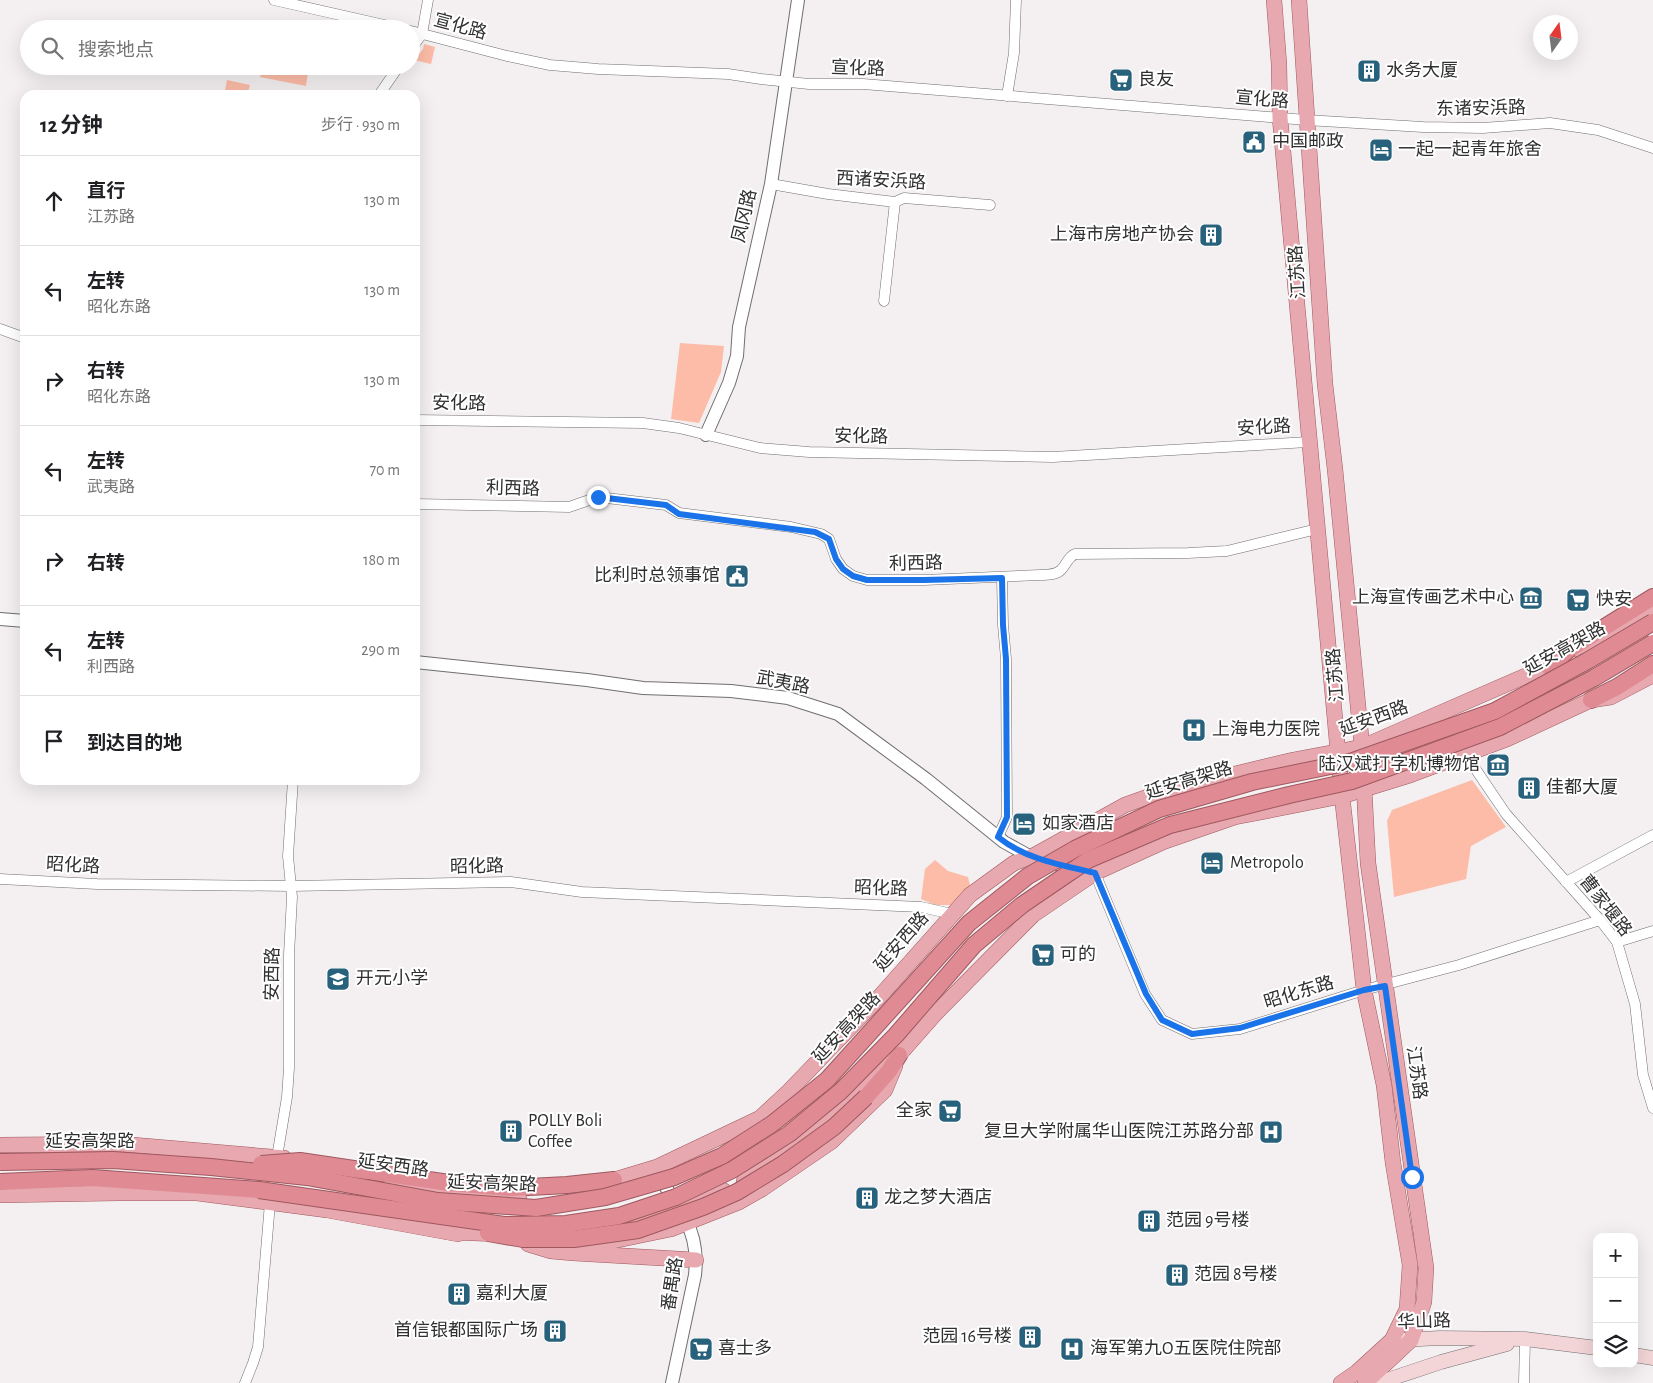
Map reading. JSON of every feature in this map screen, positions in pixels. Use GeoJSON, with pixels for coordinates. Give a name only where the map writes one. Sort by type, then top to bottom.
{"type":"FeatureCollection","features":[{"type":"Feature","properties":{"kind":"highway"},"geometry":{"type":"LineString","coordinates":[[1549,667],[1568,650],[1653,597]]}},
{"type":"Feature","properties":{"kind":"highway","name":"延安高架路"},"geometry":{"type":"LineString","coordinates":[[0,1162],[113,1160],[211,1166],[308,1176],[438,1202],[536,1208],[605,1197],[674,1176],[722,1156],[772,1124],[827,1080],[969,923],[1028,876],[1075,849],[1158,809],[1252,782],[1350,762],[1495,711],[1653,622]]}},
{"type":"Feature","properties":{"kind":"highway","name":"延安高架路"},"geometry":{"type":"LineString","coordinates":[[0,1182],[92,1178],[259,1190],[450,1225],[566,1224],[619,1216],[684,1193],[732,1170],[789,1134],[834,1098],[896,1035],[974,945],[1022,905],[1088,860],[1170,825],[1279,797],[1352,781],[1500,727],[1594,678],[1653,643]]}},
{"type":"Feature","properties":{"kind":"highway"},"geometry":{"type":"LineString","coordinates":[[1590,700],[1651,667]]}},
{"type":"Feature","properties":{"kind":"highway"},"geometry":{"type":"LineString","coordinates":[[450,1225],[523,1239],[574,1240],[638,1230],[703,1207],[737,1192],[783,1164],[834,1127],[866,1097],[889,1071],[899,1055]]}},
{"type":"Feature","properties":{"kind":"highway"},"geometry":{"type":"LineString","coordinates":[[211,1166],[300,1161],[448,1183],[501,1188],[614,1180]]}},
{"type":"Feature","properties":{"kind":"main road","name":"江苏路"},"geometry":{"type":"LineString","coordinates":[[1274,0],[1280,118],[1308,442],[1342,796],[1364,990],[1384,1085],[1393,1163],[1410,1265],[1407,1309],[1392,1340]]}},
{"type":"Feature","properties":{"kind":"main road","name":"江苏路"},"geometry":{"type":"LineString","coordinates":[[1299,0],[1325,384],[1336,477],[1362,747],[1368,863],[1426,1268],[1424,1302],[1410,1340],[1365,1383]]}},
{"type":"Feature","properties":{"kind":"main road","name":"延安西路"},"geometry":{"type":"LineString","coordinates":[[276,1163],[509,1182],[562,1179],[614,1180],[657,1167],[760,1118],[790,1091],[873,1004],[970,895],[1014,864],[1031,857],[1125,805],[1164,791],[1294,760],[1362,747],[1549,667],[1576,654],[1653,609]]}},
{"type":"Feature","properties":{"kind":"main road"},"geometry":{"type":"LineString","coordinates":[[450,1225],[477,1238],[528,1244],[584,1247],[671,1229],[739,1202],[762,1189],[831,1142],[885,1090],[899,1055],[936,1013],[1033,915],[1095,873],[1163,842],[1235,817],[1342,796],[1410,775],[1507,739],[1590,700]]}},
{"type":"Feature","properties":{"kind":"main road"},"geometry":{"type":"LineString","coordinates":[[0,1195],[197,1194],[536,1235],[614,1227],[677,1208],[745,1180],[824,1118],[879,1066],[899,1055]]}},
{"type":"Feature","properties":{"kind":"main road"},"geometry":{"type":"LineString","coordinates":[[0,1145],[121,1144],[276,1163]]}},
{"type":"Feature","properties":{"kind":"main road"},"geometry":{"type":"LineString","coordinates":[[38,1145],[84,1163]]}},
{"type":"Feature","properties":{"kind":"main road"},"geometry":{"type":"LineString","coordinates":[[0,1162],[276,1163]]}},
{"type":"Feature","properties":{"kind":"main road"},"geometry":{"type":"LineString","coordinates":[[528,1244],[558,1252],[696,1260]]}},
{"type":"Feature","properties":{"kind":"main road","name":"华山路"},"geometry":{"type":"LineString","coordinates":[[1341,1383],[1357,1372],[1392,1340],[1440,1338],[1525,1339],[1593,1348]]}},
{"type":"Feature","properties":{"kind":"main road","name":"华山路"},"geometry":{"type":"LineString","coordinates":[[1378,1383],[1441,1362],[1525,1339]]}},
{"type":"Feature","properties":{"kind":"main road"},"geometry":{"type":"LineString","coordinates":[[1638,1356],[1653,1358]]}},
{"type":"Feature","properties":{"kind":"street"},"geometry":{"type":"LineString","coordinates":[[274,0],[362,20]]}},
{"type":"Feature","properties":{"kind":"street"},"geometry":{"type":"LineString","coordinates":[[420,22],[428,0]]}},
{"type":"Feature","properties":{"kind":"street","name":"凤冈路"},"geometry":{"type":"LineString","coordinates":[[706,435],[737,356],[739,327],[770,184],[798,0]]}},
{"type":"Feature","properties":{"kind":"street"},"geometry":{"type":"LineString","coordinates":[[1007,96],[1014,53],[1016,0]]}},
{"type":"Feature","properties":{"kind":"street","name":"宣化路"},"geometry":{"type":"LineString","coordinates":[[420,34],[550,65],[598,69],[728,74],[785,82],[863,84],[1306,120]]}},
{"type":"Feature","properties":{"kind":"street"},"geometry":{"type":"LineString","coordinates":[[382,90],[393,75]]}},
{"type":"Feature","properties":{"kind":"street","name":"东诸安浜路"},"geometry":{"type":"LineString","coordinates":[[1306,120],[1423,127],[1482,128],[1550,123],[1598,130],[1653,148]]}},
{"type":"Feature","properties":{"kind":"street","name":"西诸安浜路"},"geometry":{"type":"LineString","coordinates":[[770,184],[828,194],[895,202],[904,198],[990,205]]}},
{"type":"Feature","properties":{"kind":"street"},"geometry":{"type":"LineString","coordinates":[[884,301],[895,202]]}},
{"type":"Feature","properties":{"kind":"street"},"geometry":{"type":"LineString","coordinates":[[0,329],[20,336]]}},
{"type":"Feature","properties":{"kind":"street","name":"安化路"},"geometry":{"type":"LineString","coordinates":[[420,420],[643,423],[662,425],[760,448],[801,451],[1054,456],[1308,442]]}},
{"type":"Feature","properties":{"kind":"street","name":"利西路"},"geometry":{"type":"LineString","coordinates":[[420,504],[554,507],[577,505],[598,497],[666,505],[679,514],[791,527],[821,534],[829,539],[836,559],[843,569],[853,576],[867,580],[1002,578],[1052,574],[1062,569],[1071,556],[1080,554],[1213,552],[1242,548],[1317,529]]}},
{"type":"Feature","properties":{"kind":"street"},"geometry":{"type":"LineString","coordinates":[[998,837],[1007,817],[1006,659],[1002,578]]}},
{"type":"Feature","properties":{"kind":"street"},"geometry":{"type":"LineString","coordinates":[[0,619],[20,621]]}},
{"type":"Feature","properties":{"kind":"street","name":"武夷路"},"geometry":{"type":"LineString","coordinates":[[420,663],[588,680],[643,688],[730,691],[788,698],[838,714],[951,798],[1004,842],[1031,857],[1095,873]]}},
{"type":"Feature","properties":{"kind":"street","name":"曹家堰路"},"geometry":{"type":"LineString","coordinates":[[1466,755],[1506,814],[1600,920],[1617,942],[1635,1004],[1643,1075],[1653,1108]]}},
{"type":"Feature","properties":{"kind":"street","name":"安西路"},"geometry":{"type":"LineString","coordinates":[[276,1163],[287,1097],[291,886],[288,856],[293,785]]}},
{"type":"Feature","properties":{"kind":"street"},"geometry":{"type":"LineString","coordinates":[[1566,882],[1653,835]]}},
{"type":"Feature","properties":{"kind":"street","name":"昭化东路"},"geometry":{"type":"LineString","coordinates":[[1095,873],[1146,994],[1162,1020],[1192,1034],[1240,1028],[1364,990],[1459,965],[1600,920]]}},
{"type":"Feature","properties":{"kind":"street","name":"昭化路"},"geometry":{"type":"LineString","coordinates":[[0,879],[97,884],[291,886],[511,882],[582,892],[921,907],[952,914]]}},
{"type":"Feature","properties":{"kind":"street"},"geometry":{"type":"LineString","coordinates":[[1617,942],[1653,931]]}},
{"type":"Feature","properties":{"kind":"street","name":"番禺路"},"geometry":{"type":"LineString","coordinates":[[657,1167],[664,1188],[687,1223],[695,1247],[696,1260],[695,1274],[672,1383]]}},
{"type":"Feature","properties":{"kind":"street"},"geometry":{"type":"LineString","coordinates":[[245,1383],[258,1347],[270,1203]]}},
{"type":"Feature","properties":{"kind":"street"},"geometry":{"type":"LineString","coordinates":[[1524,1383],[1525,1339]]}},
{"type":"Feature","properties":{"kind":"shaded area"},"geometry":{"type":"Polygon","coordinates":[[[424,44],[435,47],[431,64],[420,61],[420,53],[424,44]]]}},
{"type":"Feature","properties":{"kind":"shaded area"},"geometry":{"type":"Polygon","coordinates":[[[261,75],[308,75],[306,86],[260,77],[261,75]]]}},
{"type":"Feature","properties":{"kind":"shaded area"},"geometry":{"type":"Polygon","coordinates":[[[227,80],[250,85],[248,90],[225,90],[227,80]]]}},
{"type":"Feature","properties":{"kind":"shaded area"},"geometry":{"type":"Polygon","coordinates":[[[680,343],[724,346],[721,372],[699,423],[671,419],[680,343]]]}},
{"type":"Feature","properties":{"kind":"shaded area"},"geometry":{"type":"Polygon","coordinates":[[[1472,780],[1506,827],[1471,846],[1466,879],[1394,897],[1387,821],[1392,810],[1472,780]]]}},
{"type":"Feature","properties":{"kind":"shaded area"},"geometry":{"type":"Polygon","coordinates":[[[935,860],[948,871],[968,877],[970,885],[953,905],[935,905],[921,899],[925,869],[935,860]]]}},
{"type":"Feature","properties":{"kind":"place","name":"水务大厦"},"geometry":{"type":"Point","coordinates":[1369,71]}},
{"type":"Feature","properties":{"kind":"place","name":"良友"},"geometry":{"type":"Point","coordinates":[1121,80]}},
{"type":"Feature","properties":{"kind":"place","name":"中国邮政"},"geometry":{"type":"Point","coordinates":[1254,142]}},
{"type":"Feature","properties":{"kind":"place","name":"一起一起青年旅舍"},"geometry":{"type":"Point","coordinates":[1381,150]}},
{"type":"Feature","properties":{"kind":"place","name":"上海市房地产协会"},"geometry":{"type":"Point","coordinates":[1211,235]}},
{"type":"Feature","properties":{"kind":"place","name":"比利时总领事馆"},"geometry":{"type":"Point","coordinates":[737,576]}},
{"type":"Feature","properties":{"kind":"place","name":"上海宣传画艺术中心"},"geometry":{"type":"Point","coordinates":[1531,598]}},
{"type":"Feature","properties":{"kind":"place","name":"快安"},"geometry":{"type":"Point","coordinates":[1578,600]}},
{"type":"Feature","properties":{"kind":"place","name":"上海电力医院"},"geometry":{"type":"Point","coordinates":[1194,730]}},
{"type":"Feature","properties":{"kind":"place","name":"陆汉斌打字机博物馆"},"geometry":{"type":"Point","coordinates":[1498,765]}},
{"type":"Feature","properties":{"kind":"place","name":"佳都大厦"},"geometry":{"type":"Point","coordinates":[1529,788]}},
{"type":"Feature","properties":{"kind":"place","name":"如家酒店"},"geometry":{"type":"Point","coordinates":[1024,824]}},
{"type":"Feature","properties":{"kind":"place","name":"Metropolo"},"geometry":{"type":"Point","coordinates":[1212,863]}},
{"type":"Feature","properties":{"kind":"place","name":"可的"},"geometry":{"type":"Point","coordinates":[1043,955]}},
{"type":"Feature","properties":{"kind":"place","name":"开元小学"},"geometry":{"type":"Point","coordinates":[338,979]}},
{"type":"Feature","properties":{"kind":"place","name":"全家"},"geometry":{"type":"Point","coordinates":[950,1111]}},
{"type":"Feature","properties":{"kind":"place","name":"POLLY Boli Coffee"},"geometry":{"type":"Point","coordinates":[511,1131]}},
{"type":"Feature","properties":{"kind":"place","name":"复旦大学附属华山医院江苏路分部"},"geometry":{"type":"Point","coordinates":[1271,1132]}},
{"type":"Feature","properties":{"kind":"place","name":"龙之梦大酒店"},"geometry":{"type":"Point","coordinates":[867,1198]}},
{"type":"Feature","properties":{"kind":"place","name":"范园 9号楼"},"geometry":{"type":"Point","coordinates":[1149,1221]}},
{"type":"Feature","properties":{"kind":"place","name":"范园 8号楼"},"geometry":{"type":"Point","coordinates":[1177,1275]}},
{"type":"Feature","properties":{"kind":"place","name":"嘉利大厦"},"geometry":{"type":"Point","coordinates":[459,1294]}},
{"type":"Feature","properties":{"kind":"place","name":"首信银都国际广场"},"geometry":{"type":"Point","coordinates":[555,1331]}},
{"type":"Feature","properties":{"kind":"place","name":"范园 16号楼"},"geometry":{"type":"Point","coordinates":[1030,1337]}},
{"type":"Feature","properties":{"kind":"place","name":"喜士多"},"geometry":{"type":"Point","coordinates":[701,1349]}},
{"type":"Feature","properties":{"kind":"place","name":"海军第九O五医院住院部"},"geometry":{"type":"Point","coordinates":[1072,1349]}},
{"type":"Feature","properties":{"kind":"route"},"geometry":{"type":"LineString","coordinates":[[598,497],[666,505],[679,514],[791,527],[815,532],[829,539],[836,559],[843,569],[860,579],[874,581],[1002,578],[1006,659],[1007,817],[998,837],[1031,857],[1095,873],[1146,994],[1162,1020],[1192,1034],[1240,1028],[1364,990],[1385,986],[1412,1177]]}}]}
